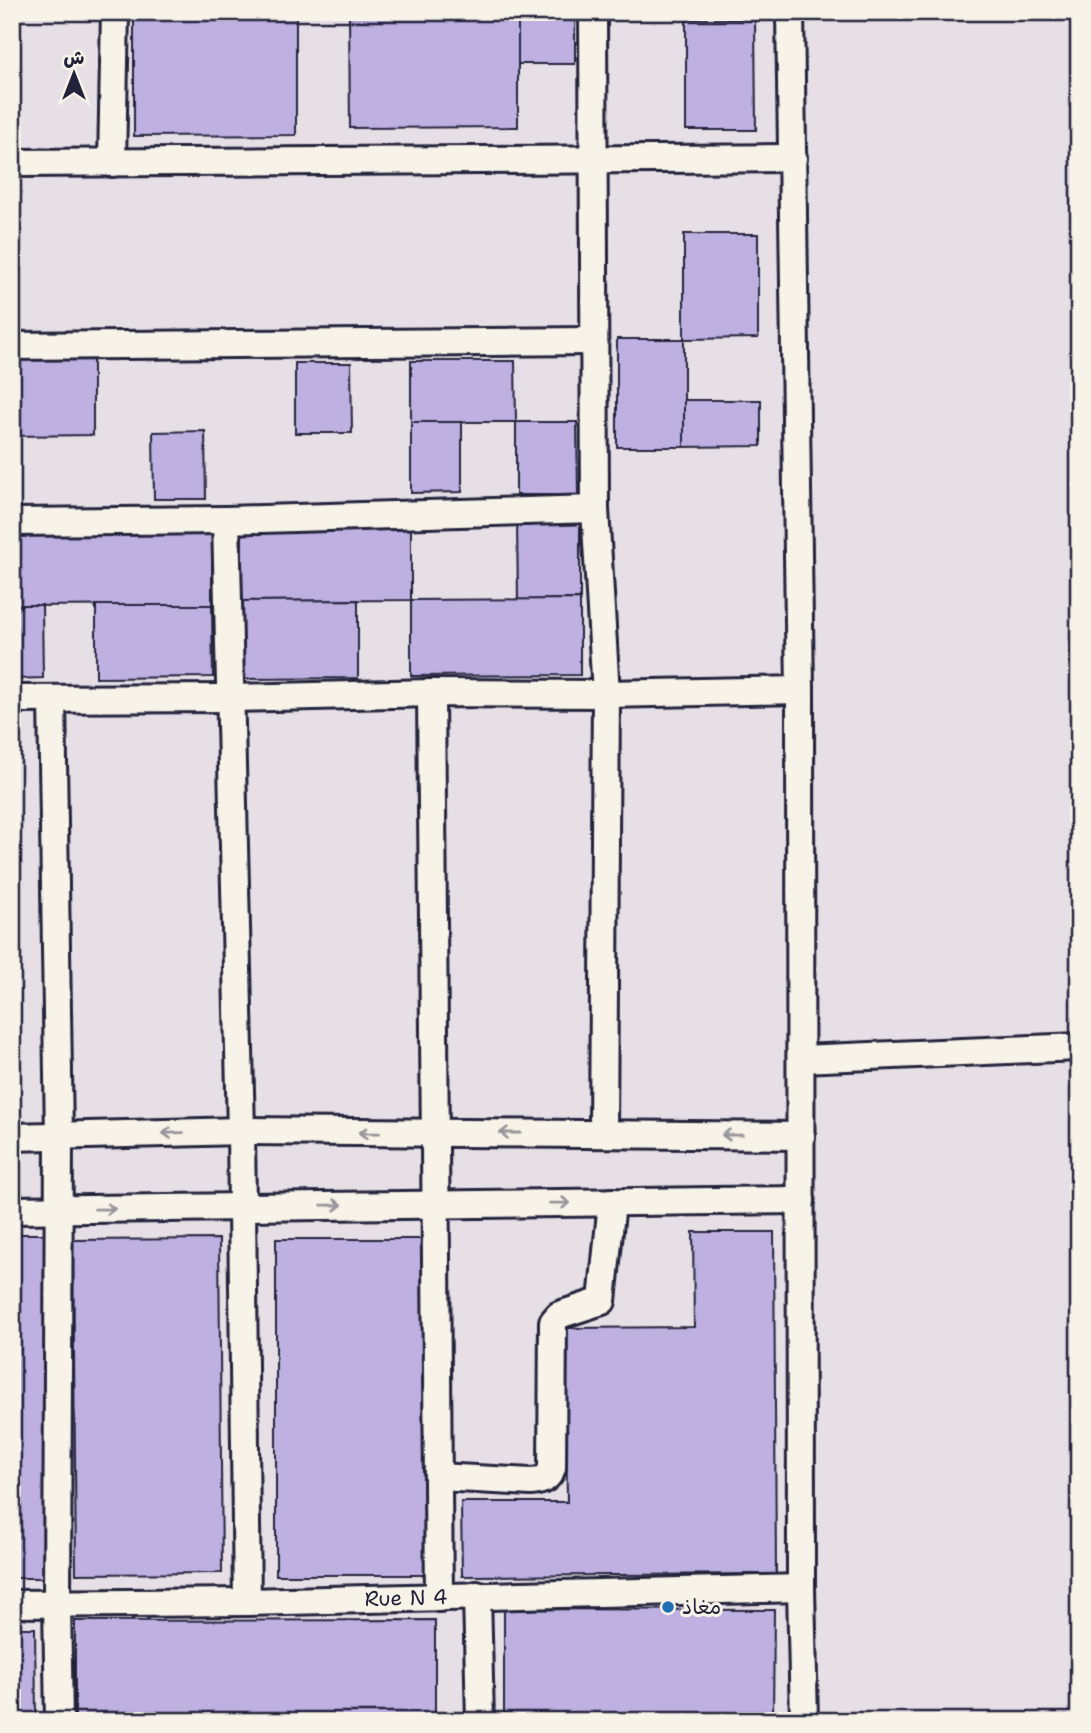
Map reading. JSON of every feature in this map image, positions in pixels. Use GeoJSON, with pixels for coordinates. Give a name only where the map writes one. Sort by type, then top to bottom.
{"type":"FeatureCollection","features":[{"type":"Feature","properties":{"kind":"street"},"geometry":{"type":"LineString","coordinates":[[112,163],[115,12]]}},
{"type":"Feature","properties":{"kind":"street"},"geometry":{"type":"LineString","coordinates":[[593,12],[595,509],[606,694],[603,1133]]}},
{"type":"Feature","properties":{"kind":"street"},"geometry":{"type":"LineString","coordinates":[[790,12],[800,690],[801,1588],[804,1721]]}},
{"type":"Feature","properties":{"kind":"street"},"geometry":{"type":"LineString","coordinates":[[12,163],[793,158]]}},
{"type":"Feature","properties":{"kind":"street"},"geometry":{"type":"LineString","coordinates":[[12,346],[594,341]]}},
{"type":"Feature","properties":{"kind":"street"},"geometry":{"type":"LineString","coordinates":[[12,522],[226,520],[595,509]]}},
{"type":"Feature","properties":{"kind":"street"},"geometry":{"type":"LineString","coordinates":[[226,520],[243,1206],[247,1602]]}},
{"type":"Feature","properties":{"kind":"street"},"geometry":{"type":"LineString","coordinates":[[12,699],[800,690]]}},
{"type":"Feature","properties":{"kind":"street"},"geometry":{"type":"LineString","coordinates":[[431,693],[437,1133],[439,1598]]}},
{"type":"Feature","properties":{"kind":"street"},"geometry":{"type":"LineString","coordinates":[[52,699],[60,1209],[57,1603],[59,1721]]}},
{"type":"Feature","properties":{"kind":"street"},"geometry":{"type":"LineString","coordinates":[[801,1059],[1079,1047]]}},
{"type":"Feature","properties":{"kind":"street"},"geometry":{"type":"LineString","coordinates":[[12,1137],[241,1131],[801,1136]]}},
{"type":"Feature","properties":{"kind":"street"},"geometry":{"type":"LineString","coordinates":[[12,1210],[801,1200]]}},
{"type":"Feature","properties":{"kind":"street"},"geometry":{"type":"LineString","coordinates":[[438,1477],[531,1482],[542,1481],[549,1476],[552,1468],[553,1322],[559,1315],[602,1301],[612,1202]]}},
{"type":"Feature","properties":{"kind":"street","name":"Rue N 4"},"geometry":{"type":"LineString","coordinates":[[12,1604],[247,1602],[801,1588]]}},
{"type":"Feature","properties":{"kind":"street"},"geometry":{"type":"LineString","coordinates":[[477,1595],[480,1721]]}},
{"type":"Feature","properties":{"kind":"building"},"geometry":{"type":"Polygon","coordinates":[[[134,12],[296,12],[296,135],[134,136],[134,12]]]}},
{"type":"Feature","properties":{"kind":"building"},"geometry":{"type":"Polygon","coordinates":[[[349,12],[518,12],[518,127],[350,128],[349,12]]]}},
{"type":"Feature","properties":{"kind":"building"},"geometry":{"type":"Polygon","coordinates":[[[518,12],[575,12],[575,64],[518,64],[518,12]]]}},
{"type":"Feature","properties":{"kind":"building"},"geometry":{"type":"Polygon","coordinates":[[[686,19],[755,19],[756,130],[686,130],[686,19]]]}},
{"type":"Feature","properties":{"kind":"building"},"geometry":{"type":"Polygon","coordinates":[[[684,234],[758,234],[758,338],[684,339],[684,234]]]}},
{"type":"Feature","properties":{"kind":"building"},"geometry":{"type":"Polygon","coordinates":[[[617,339],[684,339],[684,447],[617,447],[617,339]]]}},
{"type":"Feature","properties":{"kind":"building"},"geometry":{"type":"Polygon","coordinates":[[[93,359],[93,435],[12,436],[12,360],[93,359]]]}},
{"type":"Feature","properties":{"kind":"building"},"geometry":{"type":"Polygon","coordinates":[[[411,361],[515,361],[516,422],[411,422],[411,361]]]}},
{"type":"Feature","properties":{"kind":"building"},"geometry":{"type":"Polygon","coordinates":[[[295,363],[351,363],[352,433],[295,433],[295,363]]]}},
{"type":"Feature","properties":{"kind":"building"},"geometry":{"type":"Polygon","coordinates":[[[684,400],[761,400],[761,446],[684,447],[684,400]]]}},
{"type":"Feature","properties":{"kind":"building"},"geometry":{"type":"Polygon","coordinates":[[[411,422],[462,422],[462,492],[411,493],[411,422]]]}},
{"type":"Feature","properties":{"kind":"building"},"geometry":{"type":"Polygon","coordinates":[[[516,422],[577,422],[578,495],[516,495],[516,422]]]}},
{"type":"Feature","properties":{"kind":"building"},"geometry":{"type":"Polygon","coordinates":[[[205,431],[206,499],[154,499],[153,432],[205,431]]]}},
{"type":"Feature","properties":{"kind":"building"},"geometry":{"type":"Polygon","coordinates":[[[517,522],[580,522],[580,599],[518,600],[517,522]]]}},
{"type":"Feature","properties":{"kind":"building"},"geometry":{"type":"Polygon","coordinates":[[[411,527],[411,600],[242,601],[242,528],[411,527]]]}},
{"type":"Feature","properties":{"kind":"building"},"geometry":{"type":"Polygon","coordinates":[[[212,532],[212,605],[12,606],[12,533],[212,532]]]}},
{"type":"Feature","properties":{"kind":"building"},"geometry":{"type":"Polygon","coordinates":[[[580,599],[580,675],[411,676],[411,600],[580,599]]]}},
{"type":"Feature","properties":{"kind":"building"},"geometry":{"type":"Polygon","coordinates":[[[358,600],[358,678],[242,679],[242,601],[358,600]]]}},
{"type":"Feature","properties":{"kind":"building"},"geometry":{"type":"Polygon","coordinates":[[[12,605],[42,605],[43,678],[12,679],[12,605]]]}},
{"type":"Feature","properties":{"kind":"building"},"geometry":{"type":"Polygon","coordinates":[[[96,605],[212,605],[213,677],[96,678],[96,605]]]}},
{"type":"Feature","properties":{"kind":"building"},"geometry":{"type":"Polygon","coordinates":[[[693,1232],[774,1232],[776,1574],[462,1576],[461,1502],[567,1502],[565,1328],[694,1327],[693,1232]]]}},
{"type":"Feature","properties":{"kind":"building"},"geometry":{"type":"Polygon","coordinates":[[[12,1234],[44,1234],[47,1578],[12,1578],[12,1234]]]}},
{"type":"Feature","properties":{"kind":"building"},"geometry":{"type":"Polygon","coordinates":[[[219,1239],[222,1573],[76,1574],[73,1240],[219,1239]]]}},
{"type":"Feature","properties":{"kind":"building"},"geometry":{"type":"Polygon","coordinates":[[[276,1239],[426,1239],[426,1575],[276,1575],[276,1239]]]}},
{"type":"Feature","properties":{"kind":"building"},"geometry":{"type":"Polygon","coordinates":[[[504,1609],[774,1610],[773,1721],[504,1721],[504,1609]]]}},
{"type":"Feature","properties":{"kind":"building"},"geometry":{"type":"Polygon","coordinates":[[[435,1620],[435,1721],[75,1721],[75,1621],[435,1620]]]}},
{"type":"Feature","properties":{"kind":"building"},"geometry":{"type":"Polygon","coordinates":[[[12,1628],[35,1628],[36,1721],[12,1721],[12,1628]]]}},
{"type":"Feature","properties":{"kind":"place","name":"مغاذ"},"geometry":{"type":"Point","coordinates":[668,1607]}}]}
